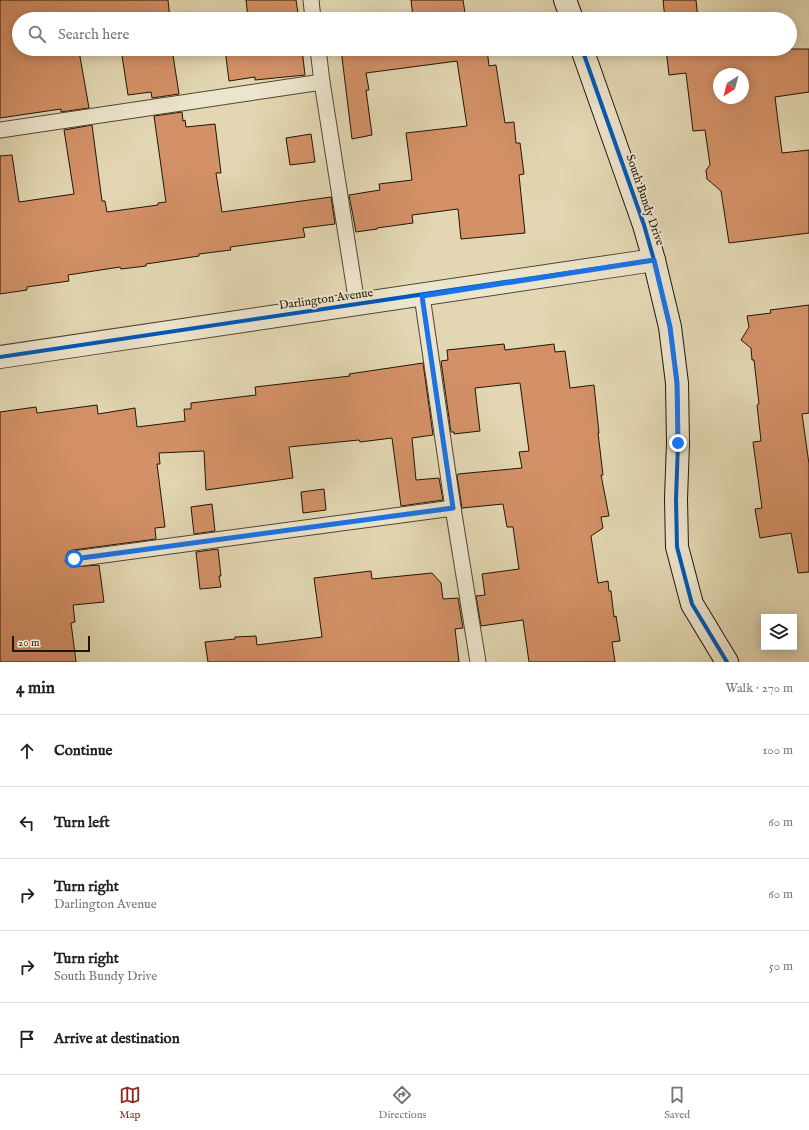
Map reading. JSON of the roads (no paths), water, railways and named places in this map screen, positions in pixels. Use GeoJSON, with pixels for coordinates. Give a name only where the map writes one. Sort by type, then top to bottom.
{"type":"FeatureCollection","features":[{"type":"Feature","properties":{"kind":"street"},"geometry":{"type":"LineString","coordinates":[[565,0],[569,12]]}},
{"type":"Feature","properties":{"kind":"street","name":"South Bundy Drive"},"geometry":{"type":"LineString","coordinates":[[584,56],[644,225],[670,327],[677,383],[677,547],[692,604],[727,662]]}},
{"type":"Feature","properties":{"kind":"street","name":"Darlington Avenue"},"geometry":{"type":"LineString","coordinates":[[0,357],[357,304],[422,296],[654,260]]}},
{"type":"Feature","properties":{"kind":"lane"},"geometry":{"type":"LineString","coordinates":[[311,0],[313,12]]}},
{"type":"Feature","properties":{"kind":"lane"},"geometry":{"type":"LineString","coordinates":[[319,56],[357,304]]}},
{"type":"Feature","properties":{"kind":"lane"},"geometry":{"type":"LineString","coordinates":[[0,130],[322,82]]}},
{"type":"Feature","properties":{"kind":"lane"},"geometry":{"type":"LineString","coordinates":[[422,296],[453,508],[478,662]]}},
{"type":"Feature","properties":{"kind":"lane"},"geometry":{"type":"LineString","coordinates":[[74,559],[453,508]]}}]}
